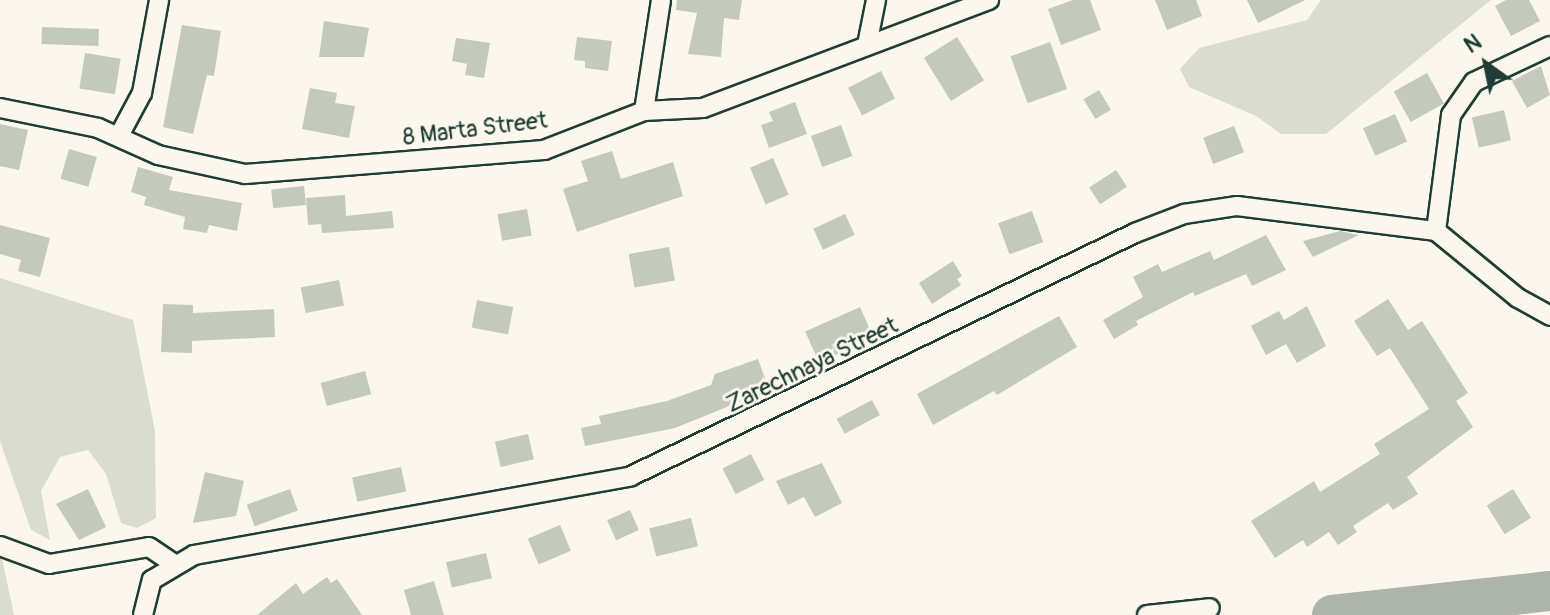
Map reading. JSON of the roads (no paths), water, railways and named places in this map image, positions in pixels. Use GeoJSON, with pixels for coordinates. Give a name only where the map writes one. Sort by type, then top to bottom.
{"type":"FeatureCollection","features":[{"type":"Feature","properties":{"kind":"street"},"geometry":{"type":"LineString","coordinates":[[120,134],[142,93],[159,0]]}},
{"type":"Feature","properties":{"kind":"street"},"geometry":{"type":"LineString","coordinates":[[644,111],[661,0]]}},
{"type":"Feature","properties":{"kind":"street"},"geometry":{"type":"LineString","coordinates":[[867,45],[876,0]]}},
{"type":"Feature","properties":{"kind":"street","name":"8 Marta Street"},"geometry":{"type":"LineString","coordinates":[[0,108],[120,134],[158,155],[245,174],[544,150],[644,111],[703,108],[989,0]]}},
{"type":"Feature","properties":{"kind":"street"},"geometry":{"type":"LineString","coordinates":[[1550,46],[1474,82],[1451,115],[1436,231],[1518,298],[1550,316]]}},
{"type":"Feature","properties":{"kind":"street","name":"Zarechnaya Street"},"geometry":{"type":"LineString","coordinates":[[174,564],[194,555],[631,476],[1135,233],[1184,214],[1237,206],[1436,231]]}},
{"type":"Feature","properties":{"kind":"street"},"geometry":{"type":"LineString","coordinates":[[0,546],[49,564],[149,547],[174,564],[152,580],[143,615]]}},
{"type":"Feature","properties":{"kind":"street"},"geometry":{"type":"LineString","coordinates":[[1147,615],[1210,608]]}},
{"type":"Feature","properties":{"kind":"waterway"},"geometry":{"type":"LineString","coordinates":[[1332,615],[1550,591]]}}]}
